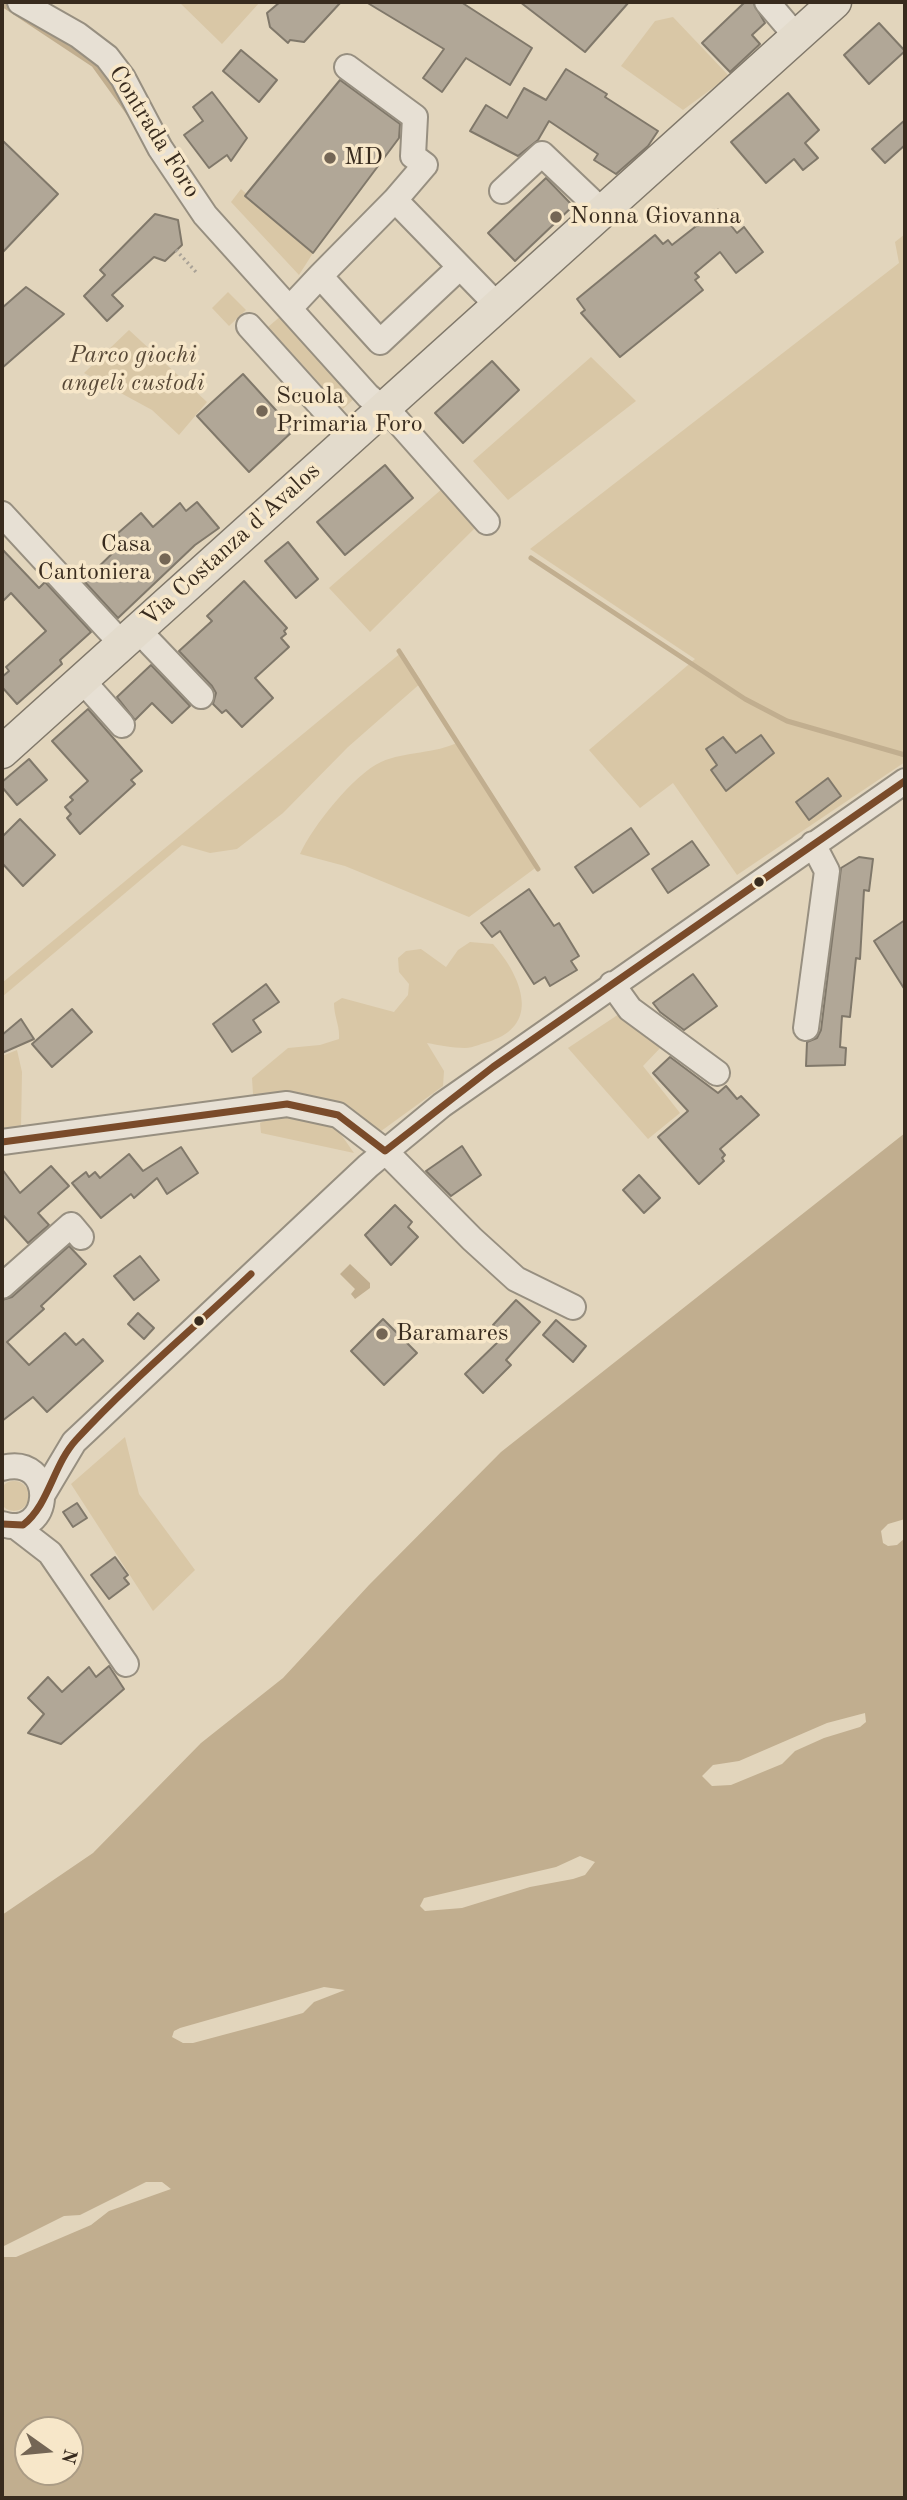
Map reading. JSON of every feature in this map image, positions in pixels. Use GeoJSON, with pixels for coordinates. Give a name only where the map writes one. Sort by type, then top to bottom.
{"type":"FeatureCollection","features":[{"type":"Feature","properties":{"kind":"main road","name":"Via Costanza d'Avalos"},"geometry":{"type":"LineString","coordinates":[[2,752],[835,2]]}},
{"type":"Feature","properties":{"kind":"street","name":"Contrada Foro"},"geometry":{"type":"LineString","coordinates":[[19,2],[78,35],[107,57],[205,215],[382,409],[394,417],[486,522]]}},
{"type":"Feature","properties":{"kind":"street"},"geometry":{"type":"LineString","coordinates":[[767,2],[797,37]]}},
{"type":"Feature","properties":{"kind":"street"},"geometry":{"type":"LineString","coordinates":[[285,303],[320,276],[395,200],[425,165],[413,156],[415,117],[348,66]]}},
{"type":"Feature","properties":{"kind":"street"},"geometry":{"type":"LineString","coordinates":[[502,191],[542,154],[602,211]]}},
{"type":"Feature","properties":{"kind":"street"},"geometry":{"type":"LineString","coordinates":[[395,200],[497,305]]}},
{"type":"Feature","properties":{"kind":"street"},"geometry":{"type":"LineString","coordinates":[[320,276],[380,342],[460,267]]}},
{"type":"Feature","properties":{"kind":"street"},"geometry":{"type":"LineString","coordinates":[[249,326],[349,437]]}},
{"type":"Feature","properties":{"kind":"street"},"geometry":{"type":"LineString","coordinates":[[2,514],[130,637],[201,696]]}},
{"type":"Feature","properties":{"kind":"street"},"geometry":{"type":"LineString","coordinates":[[82,680],[122,725]]}},
{"type":"Feature","properties":{"kind":"street"},"geometry":{"type":"LineString","coordinates":[[6,1527],[31,1520],[74,1442],[385,1151],[442,1105],[612,984],[905,781]]}},
{"type":"Feature","properties":{"kind":"street"},"geometry":{"type":"LineString","coordinates":[[806,1028],[827,871],[813,845]]}},
{"type":"Feature","properties":{"kind":"street"},"geometry":{"type":"LineString","coordinates":[[612,984],[630,1009],[717,1073]]}},
{"type":"Feature","properties":{"kind":"street"},"geometry":{"type":"LineString","coordinates":[[2,1142],[287,1104],[338,1115],[385,1151],[472,1239],[516,1279],[573,1307]]}},
{"type":"Feature","properties":{"kind":"street"},"geometry":{"type":"LineString","coordinates":[[2,1286],[71,1235]]}},
{"type":"Feature","properties":{"kind":"street"},"geometry":{"type":"LineString","coordinates":[[9,1465],[74,1442]]}},
{"type":"Feature","properties":{"kind":"street"},"geometry":{"type":"LineString","coordinates":[[9,1465],[37,1478],[50,1553]]}},
{"type":"Feature","properties":{"kind":"street"},"geometry":{"type":"LineString","coordinates":[[6,1527],[50,1553],[126,1664]]}},
{"type":"Feature","properties":{"kind":"path"},"geometry":{"type":"LineString","coordinates":[[176,250],[197,272]]}},
{"type":"Feature","properties":{"kind":"green space"},"geometry":{"type":"Polygon","coordinates":[[[179,2],[260,2],[222,44],[179,2]]]}},
{"type":"Feature","properties":{"kind":"green space"},"geometry":{"type":"Polygon","coordinates":[[[673,17],[729,76],[683,110],[621,66],[655,21],[673,17]]]}},
{"type":"Feature","properties":{"kind":"green space"},"geometry":{"type":"Polygon","coordinates":[[[241,189],[313,253],[299,275],[231,202],[241,189]]]}},
{"type":"Feature","properties":{"kind":"green space"},"geometry":{"type":"Polygon","coordinates":[[[905,234],[905,762],[737,875],[673,783],[640,808],[589,750],[695,659],[530,549],[899,263],[895,242],[905,234]]]}},
{"type":"Feature","properties":{"kind":"green space"},"geometry":{"type":"Polygon","coordinates":[[[228,292],[246,310],[229,326],[212,308],[228,292]]]}},
{"type":"Feature","properties":{"kind":"green space"},"geometry":{"type":"Polygon","coordinates":[[[282,315],[356,397],[343,409],[268,327],[282,315]]]}},
{"type":"Feature","properties":{"kind":"green space","name":"Parco giochi angeli custodi"},"geometry":{"type":"Polygon","coordinates":[[[129,330],[207,402],[179,435],[152,410],[84,373],[129,330]]]}},
{"type":"Feature","properties":{"kind":"green space"},"geometry":{"type":"Polygon","coordinates":[[[591,357],[636,401],[508,500],[473,461],[591,357]]]}},
{"type":"Feature","properties":{"kind":"green space"},"geometry":{"type":"Polygon","coordinates":[[[443,488],[476,527],[370,632],[329,588],[443,488]]]}},
{"type":"Feature","properties":{"kind":"green space"},"geometry":{"type":"Polygon","coordinates":[[[402,652],[422,682],[348,747],[283,813],[237,849],[210,853],[182,845],[2,997],[2,983],[402,652]]]}},
{"type":"Feature","properties":{"kind":"green space"},"geometry":{"type":"Polygon","coordinates":[[[459,742],[538,866],[469,917],[345,866],[300,854],[335,802],[370,768],[391,758],[440,749],[459,742]]]}},
{"type":"Feature","properties":{"kind":"green space"},"geometry":{"type":"Polygon","coordinates":[[[470,942],[493,944],[518,983],[521,1010],[517,1022],[507,1033],[468,1048],[427,1043],[444,1071],[443,1086],[377,1134],[347,1113],[340,1133],[354,1153],[261,1133],[260,1123],[272,1117],[253,1094],[252,1078],[288,1048],[320,1045],[339,1039],[334,1003],[342,998],[394,1012],[408,995],[409,984],[399,972],[398,958],[406,951],[421,949],[446,967],[458,950],[470,942]]]}},
{"type":"Feature","properties":{"kind":"green space"},"geometry":{"type":"Polygon","coordinates":[[[625,1010],[664,1044],[643,1066],[680,1113],[648,1139],[568,1048],[625,1010]]]}},
{"type":"Feature","properties":{"kind":"green space"},"geometry":{"type":"Polygon","coordinates":[[[17,1050],[22,1072],[21,1128],[2,1131],[2,1056],[17,1050]]]}},
{"type":"Feature","properties":{"kind":"green space"},"geometry":{"type":"Polygon","coordinates":[[[125,1437],[139,1494],[195,1570],[153,1611],[71,1484],[125,1437]]]}},
{"type":"Feature","properties":{"kind":"green space"},"geometry":{"type":"Polygon","coordinates":[[[14,1481],[25,1485],[29,1496],[25,1507],[14,1511],[3,1507],[-1,1496],[3,1485],[14,1481]]]}},
{"type":"Feature","properties":{"kind":"shaded area"},"geometry":{"type":"Polygon","coordinates":[[[905,1133],[905,2498],[2,2498],[2,1915],[93,1853],[201,1743],[283,1678],[369,1585],[501,1452],[905,1133]]]}},
{"type":"Feature","properties":{"kind":"shaded area"},"geometry":{"type":"Polygon","coordinates":[[[350,1264],[370,1283],[370,1288],[355,1299],[351,1294],[355,1289],[340,1274],[350,1264]]]}},
{"type":"Feature","properties":{"kind":"pier"},"geometry":{"type":"Polygon","coordinates":[[[905,1519],[905,1538],[897,1545],[888,1546],[883,1543],[881,1531],[888,1524],[905,1519]]]}},
{"type":"Feature","properties":{"kind":"pier"},"geometry":{"type":"Polygon","coordinates":[[[865,1713],[866,1722],[860,1727],[824,1738],[795,1751],[782,1764],[731,1785],[712,1786],[702,1776],[713,1765],[739,1761],[827,1723],[865,1713]]]}},
{"type":"Feature","properties":{"kind":"pier"},"geometry":{"type":"Polygon","coordinates":[[[580,1856],[595,1862],[585,1875],[573,1879],[530,1887],[462,1908],[425,1911],[420,1906],[424,1898],[556,1867],[580,1856]]]}},
{"type":"Feature","properties":{"kind":"pier"},"geometry":{"type":"Polygon","coordinates":[[[324,1987],[345,1990],[314,2002],[303,2013],[264,2024],[193,2043],[183,2043],[172,2037],[174,2031],[180,2028],[324,1987]]]}},
{"type":"Feature","properties":{"kind":"pier"},"geometry":{"type":"Polygon","coordinates":[[[146,2182],[162,2182],[171,2189],[109,2211],[91,2225],[16,2257],[2,2257],[2,2247],[64,2216],[80,2215],[146,2182]]]}},
{"type":"Feature","properties":{"kind":"building"},"geometry":{"type":"Polygon","coordinates":[[[280,2],[341,2],[304,42],[290,40],[288,43],[270,27],[267,13],[280,2]]]}},
{"type":"Feature","properties":{"kind":"building"},"geometry":{"type":"Polygon","coordinates":[[[366,2],[461,2],[532,48],[510,85],[466,58],[442,92],[423,78],[444,49],[366,2]]]}},
{"type":"Feature","properties":{"kind":"building"},"geometry":{"type":"Polygon","coordinates":[[[520,2],[629,2],[585,52],[520,2]]]}},
{"type":"Feature","properties":{"kind":"building"},"geometry":{"type":"Polygon","coordinates":[[[745,2],[753,2],[765,23],[752,35],[760,44],[730,72],[702,43],[745,2]]]}},
{"type":"Feature","properties":{"kind":"building"},"geometry":{"type":"Polygon","coordinates":[[[879,23],[905,51],[869,84],[844,55],[879,23]]]}},
{"type":"Feature","properties":{"kind":"building"},"geometry":{"type":"Polygon","coordinates":[[[241,50],[277,80],[259,102],[223,71],[241,50]]]}},
{"type":"Feature","properties":{"kind":"building"},"geometry":{"type":"Polygon","coordinates":[[[566,69],[607,94],[605,97],[658,131],[648,146],[616,174],[594,160],[598,154],[549,121],[538,140],[518,156],[470,131],[486,105],[507,118],[524,88],[546,100],[566,69]]]}},
{"type":"Feature","properties":{"kind":"building","name":"MD"},"geometry":{"type":"Polygon","coordinates":[[[340,80],[400,124],[399,138],[313,253],[245,196],[340,80]]]}},
{"type":"Feature","properties":{"kind":"building"},"geometry":{"type":"Polygon","coordinates":[[[212,92],[247,138],[231,161],[227,155],[209,168],[184,135],[203,121],[193,107],[212,92]]]}},
{"type":"Feature","properties":{"kind":"building"},"geometry":{"type":"Polygon","coordinates":[[[788,93],[819,130],[805,143],[818,158],[803,170],[794,159],[766,183],[731,142],[788,93]]]}},
{"type":"Feature","properties":{"kind":"building"},"geometry":{"type":"Polygon","coordinates":[[[905,120],[905,145],[885,163],[872,149],[905,120]]]}},
{"type":"Feature","properties":{"kind":"building"},"geometry":{"type":"Polygon","coordinates":[[[2,140],[58,194],[2,253],[2,140]]]}},
{"type":"Feature","properties":{"kind":"building"},"geometry":{"type":"Polygon","coordinates":[[[546,178],[573,206],[515,261],[488,233],[546,178]]]}},
{"type":"Feature","properties":{"kind":"building"},"geometry":{"type":"Polygon","coordinates":[[[718,209],[737,233],[744,227],[763,252],[736,273],[720,252],[695,273],[699,277],[695,280],[703,290],[620,357],[581,313],[585,310],[577,299],[655,235],[663,244],[668,240],[672,245],[718,209]]]}},
{"type":"Feature","properties":{"kind":"building"},"geometry":{"type":"Polygon","coordinates":[[[155,214],[178,220],[182,245],[165,261],[154,257],[112,295],[123,306],[107,321],[84,296],[105,275],[100,270],[155,214]]]}},
{"type":"Feature","properties":{"kind":"building"},"geometry":{"type":"Polygon","coordinates":[[[26,287],[64,314],[2,368],[2,308],[26,287]]]}},
{"type":"Feature","properties":{"kind":"building"},"geometry":{"type":"Polygon","coordinates":[[[492,361],[519,390],[463,443],[435,413],[492,361]]]}},
{"type":"Feature","properties":{"kind":"building"},"geometry":{"type":"Polygon","coordinates":[[[243,374],[294,430],[249,472],[197,416],[243,374]]]}},
{"type":"Feature","properties":{"kind":"building"},"geometry":{"type":"Polygon","coordinates":[[[385,465],[413,498],[345,555],[317,522],[385,465]]]}},
{"type":"Feature","properties":{"kind":"building"},"geometry":{"type":"Polygon","coordinates":[[[197,502],[219,528],[195,545],[118,618],[84,581],[124,542],[117,534],[141,513],[153,527],[180,503],[186,511],[197,502]]]}},
{"type":"Feature","properties":{"kind":"building"},"geometry":{"type":"Polygon","coordinates":[[[288,542],[318,579],[296,598],[265,561],[288,542]]]}},
{"type":"Feature","properties":{"kind":"building"},"geometry":{"type":"Polygon","coordinates":[[[2,549],[39,588],[45,582],[91,632],[60,660],[62,664],[17,704],[2,687],[2,677],[9,671],[6,667],[46,631],[11,593],[2,602],[2,549]]]}},
{"type":"Feature","properties":{"kind":"building"},"geometry":{"type":"Polygon","coordinates":[[[244,581],[287,628],[284,631],[286,634],[281,638],[289,647],[255,678],[273,698],[242,727],[226,710],[222,713],[213,704],[216,693],[212,686],[179,651],[212,621],[207,616],[244,581]]]}},
{"type":"Feature","properties":{"kind":"building"},"geometry":{"type":"Polygon","coordinates":[[[151,665],[190,706],[172,723],[152,703],[135,720],[117,697],[151,665]]]}},
{"type":"Feature","properties":{"kind":"building"},"geometry":{"type":"Polygon","coordinates":[[[88,709],[142,771],[131,780],[135,784],[80,834],[67,818],[71,814],[65,807],[73,800],[70,797],[88,781],[52,741],[88,709]]]}},
{"type":"Feature","properties":{"kind":"building"},"geometry":{"type":"Polygon","coordinates":[[[761,735],[774,753],[726,791],[711,770],[717,765],[706,749],[723,737],[736,753],[761,735]]]}},
{"type":"Feature","properties":{"kind":"building"},"geometry":{"type":"Polygon","coordinates":[[[29,759],[47,780],[17,805],[2,787],[2,782],[29,759]]]}},
{"type":"Feature","properties":{"kind":"building"},"geometry":{"type":"Polygon","coordinates":[[[828,778],[841,796],[809,820],[796,802],[828,778]]]}},
{"type":"Feature","properties":{"kind":"building"},"geometry":{"type":"Polygon","coordinates":[[[20,819],[55,855],[23,886],[2,863],[2,837],[20,819]]]}},
{"type":"Feature","properties":{"kind":"building"},"geometry":{"type":"Polygon","coordinates":[[[631,828],[649,854],[593,893],[575,867],[631,828]]]}},
{"type":"Feature","properties":{"kind":"building"},"geometry":{"type":"Polygon","coordinates":[[[692,841],[709,865],[668,893],[652,869],[692,841]]]}},
{"type":"Feature","properties":{"kind":"building"},"geometry":{"type":"Polygon","coordinates":[[[859,857],[873,859],[869,891],[864,890],[860,959],[856,958],[850,1017],[842,1016],[840,1047],[846,1048],[845,1065],[806,1066],[807,1042],[817,1038],[821,1030],[841,868],[859,857]]]}},
{"type":"Feature","properties":{"kind":"building"},"geometry":{"type":"Polygon","coordinates":[[[529,889],[554,926],[559,923],[579,956],[571,961],[577,970],[550,986],[545,977],[534,984],[500,931],[492,937],[481,923],[529,889]]]}},
{"type":"Feature","properties":{"kind":"building"},"geometry":{"type":"Polygon","coordinates":[[[905,920],[905,990],[874,941],[905,920]]]}},
{"type":"Feature","properties":{"kind":"building"},"geometry":{"type":"Polygon","coordinates":[[[693,974],[717,1006],[684,1030],[660,1012],[653,1003],[693,974]]]}},
{"type":"Feature","properties":{"kind":"building"},"geometry":{"type":"Polygon","coordinates":[[[266,984],[279,1002],[253,1020],[261,1032],[232,1052],[213,1024],[266,984]]]}},
{"type":"Feature","properties":{"kind":"building"},"geometry":{"type":"Polygon","coordinates":[[[72,1009],[92,1032],[52,1067],[32,1044],[72,1009]]]}},
{"type":"Feature","properties":{"kind":"building"},"geometry":{"type":"Polygon","coordinates":[[[21,1019],[34,1039],[2,1053],[2,1035],[21,1019]]]}},
{"type":"Feature","properties":{"kind":"building"},"geometry":{"type":"Polygon","coordinates":[[[670,1057],[718,1093],[726,1086],[737,1099],[741,1096],[759,1115],[720,1149],[725,1155],[722,1158],[724,1161],[699,1184],[658,1137],[688,1111],[653,1073],[670,1057]]]}},
{"type":"Feature","properties":{"kind":"building"},"geometry":{"type":"Polygon","coordinates":[[[462,1146],[481,1175],[451,1196],[426,1171],[462,1146]]]}},
{"type":"Feature","properties":{"kind":"building"},"geometry":{"type":"Polygon","coordinates":[[[181,1147],[198,1173],[167,1194],[157,1178],[134,1198],[131,1194],[101,1218],[72,1183],[86,1172],[89,1177],[95,1172],[100,1178],[129,1154],[143,1171],[181,1147]]]}},
{"type":"Feature","properties":{"kind":"building"},"geometry":{"type":"Polygon","coordinates":[[[51,1166],[69,1186],[38,1213],[49,1225],[28,1243],[2,1214],[2,1169],[20,1193],[51,1166]]]}},
{"type":"Feature","properties":{"kind":"building"},"geometry":{"type":"Polygon","coordinates":[[[639,1175],[660,1198],[644,1213],[623,1190],[639,1175]]]}},
{"type":"Feature","properties":{"kind":"building"},"geometry":{"type":"Polygon","coordinates":[[[395,1205],[412,1222],[408,1227],[418,1237],[391,1265],[365,1235],[395,1205]]]}},
{"type":"Feature","properties":{"kind":"building"},"geometry":{"type":"Polygon","coordinates":[[[69,1246],[86,1264],[41,1306],[44,1309],[7,1342],[29,1365],[65,1333],[76,1345],[83,1339],[103,1361],[47,1412],[33,1397],[2,1421],[2,1300],[12,1297],[69,1246]]]}},
{"type":"Feature","properties":{"kind":"building"},"geometry":{"type":"Polygon","coordinates":[[[140,1256],[159,1280],[134,1300],[114,1276],[140,1256]]]}},
{"type":"Feature","properties":{"kind":"building"},"geometry":{"type":"Polygon","coordinates":[[[516,1300],[540,1322],[506,1360],[511,1365],[483,1393],[465,1374],[504,1336],[493,1325],[516,1300]]]}},
{"type":"Feature","properties":{"kind":"building"},"geometry":{"type":"Polygon","coordinates":[[[138,1313],[154,1328],[144,1339],[128,1324],[138,1313]]]}},
{"type":"Feature","properties":{"kind":"building"},"geometry":{"type":"Polygon","coordinates":[[[383,1319],[417,1353],[384,1385],[351,1351],[383,1319]]]}},
{"type":"Feature","properties":{"kind":"building"},"geometry":{"type":"Polygon","coordinates":[[[556,1320],[586,1346],[573,1362],[543,1335],[556,1320]]]}},
{"type":"Feature","properties":{"kind":"building"},"geometry":{"type":"Polygon","coordinates":[[[77,1503],[87,1518],[73,1527],[63,1512],[77,1503]]]}},
{"type":"Feature","properties":{"kind":"building"},"geometry":{"type":"Polygon","coordinates":[[[115,1557],[128,1575],[124,1578],[129,1584],[109,1599],[91,1575],[115,1557]]]}},
{"type":"Feature","properties":{"kind":"building"},"geometry":{"type":"Polygon","coordinates":[[[109,1666],[124,1689],[61,1744],[28,1733],[44,1714],[28,1698],[48,1677],[62,1692],[89,1667],[96,1677],[109,1666]]]}},
{"type":"Feature","properties":{"kind":"waterway"},"geometry":{"type":"LineString","coordinates":[[2,4],[94,65],[130,115]]}},
{"type":"Feature","properties":{"kind":"waterway"},"geometry":{"type":"LineString","coordinates":[[531,558],[745,699],[787,721],[905,755]]}},
{"type":"Feature","properties":{"kind":"waterway"},"geometry":{"type":"LineString","coordinates":[[399,651],[538,869]]}},
{"type":"Feature","properties":{"kind":"transit line"},"geometry":{"type":"LineString","coordinates":[[2,1142],[287,1104],[338,1115],[385,1151],[493,1067],[905,781]]}},
{"type":"Feature","properties":{"kind":"transit line"},"geometry":{"type":"LineString","coordinates":[[2,1524],[23,1525],[32,1517],[76,1440],[140,1376],[251,1274]]}},
{"type":"Feature","properties":{"kind":"place","name":"MD"},"geometry":{"type":"Point","coordinates":[330,158]}},
{"type":"Feature","properties":{"kind":"place","name":"Nonna Giovanna"},"geometry":{"type":"Point","coordinates":[556,217]}},
{"type":"Feature","properties":{"kind":"place","name":"Scuola Primaria Foro"},"geometry":{"type":"Point","coordinates":[262,411]}},
{"type":"Feature","properties":{"kind":"place","name":"Casa Cantoniera"},"geometry":{"type":"Point","coordinates":[165,559]}},
{"type":"Feature","properties":{"kind":"place","name":"Baramares"},"geometry":{"type":"Point","coordinates":[382,1334]}}]}
